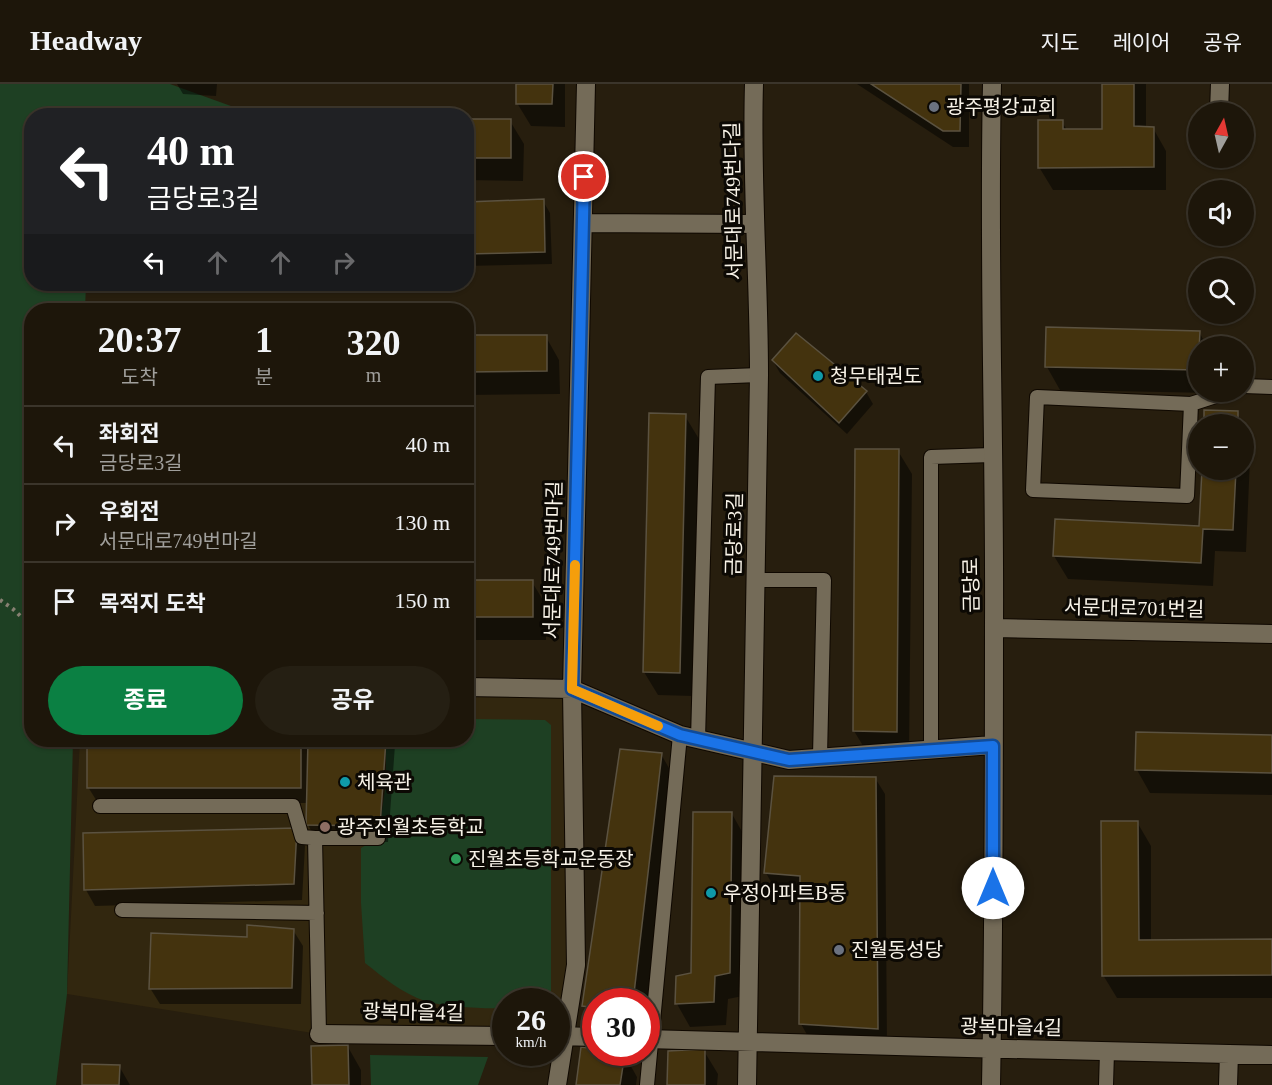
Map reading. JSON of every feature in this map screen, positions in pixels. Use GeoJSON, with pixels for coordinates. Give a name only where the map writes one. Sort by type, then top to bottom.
{"type":"FeatureCollection","features":[{"type":"Feature","properties":{"kind":"street","name":"서문대로749번마길"},"geometry":{"type":"LineString","coordinates":[[570,993],[576,965],[572,689],[586,84]]}},
{"type":"Feature","properties":{"kind":"street","name":"서문대로749번다길"},"geometry":{"type":"LineString","coordinates":[[754,84],[753,167],[759,316]]}},
{"type":"Feature","properties":{"kind":"street","name":"금당로"},"geometry":{"type":"LineString","coordinates":[[991,1085],[994,960],[990,196],[992,84]]}},
{"type":"Feature","properties":{"kind":"street"},"geometry":{"type":"LineString","coordinates":[[1219,102],[1220,84]]}},
{"type":"Feature","properties":{"kind":"street"},"geometry":{"type":"LineString","coordinates":[[583,223],[755,224]]}},
{"type":"Feature","properties":{"kind":"street","name":"금당로3길"},"geometry":{"type":"LineString","coordinates":[[749,1040],[759,316]]}},
{"type":"Feature","properties":{"kind":"street","name":"서문대로701번길"},"geometry":{"type":"LineString","coordinates":[[994,627],[1272,634]]}},
{"type":"Feature","properties":{"kind":"street"},"geometry":{"type":"LineString","coordinates":[[474,687],[572,689],[689,737],[789,760],[820,756],[993,746]]}},
{"type":"Feature","properties":{"kind":"street","name":"광복마을4길"},"geometry":{"type":"LineString","coordinates":[[319,1034],[492,1036]]}},
{"type":"Feature","properties":{"kind":"street","name":"광복마을4길"},"geometry":{"type":"LineString","coordinates":[[660,1039],[1272,1055]]}},
{"type":"Feature","properties":{"kind":"street"},"geometry":{"type":"LineString","coordinates":[[747,1085],[749,1040]]}},
{"type":"Feature","properties":{"kind":"street"},"geometry":{"type":"LineString","coordinates":[[1228,1085],[1229,1054]]}},
{"type":"Feature","properties":{"kind":"street","name":"서문대로749번마길"},"geometry":{"type":"LineString","coordinates":[[557,1085],[559,1066]]}},
{"type":"Feature","properties":{"kind":"lane"},"geometry":{"type":"LineString","coordinates":[[656,988],[689,737],[708,376],[759,375]]}},
{"type":"Feature","properties":{"kind":"lane"},"geometry":{"type":"LineString","coordinates":[[1254,386],[1272,387]]}},
{"type":"Feature","properties":{"kind":"lane"},"geometry":{"type":"LineString","coordinates":[[1191,404],[1187,496],[1033,490],[1037,397],[1191,404],[1197,402]]}},
{"type":"Feature","properties":{"kind":"lane"},"geometry":{"type":"LineString","coordinates":[[931,750],[931,457],[992,455]]}},
{"type":"Feature","properties":{"kind":"lane"},"geometry":{"type":"LineString","coordinates":[[756,580],[824,580],[820,756]]}},
{"type":"Feature","properties":{"kind":"lane"},"geometry":{"type":"LineString","coordinates":[[100,806],[293,806],[302,837],[378,838]]}},
{"type":"Feature","properties":{"kind":"lane"},"geometry":{"type":"LineString","coordinates":[[315,838],[319,1034]]}},
{"type":"Feature","properties":{"kind":"lane"},"geometry":{"type":"LineString","coordinates":[[122,910],[317,913]]}},
{"type":"Feature","properties":{"kind":"lane"},"geometry":{"type":"LineString","coordinates":[[1106,1085],[1107,1052]]}},
{"type":"Feature","properties":{"kind":"lane"},"geometry":{"type":"LineString","coordinates":[[647,1085],[648,1066]]}},
{"type":"Feature","properties":{"kind":"path"},"geometry":{"type":"LineString","coordinates":[[0,600],[24,619]]}},
{"type":"Feature","properties":{"kind":"shaded area","name":"광주진월초등학교"},"geometry":{"type":"Polygon","coordinates":[[[474,687],[572,689],[576,914],[564,988],[492,988],[492,1036],[319,1034],[67,994],[80,747],[474,747],[474,687]]]}},
{"type":"Feature","properties":{"kind":"green space"},"geometry":{"type":"Polygon","coordinates":[[[0,84],[170,84],[236,108],[24,108],[24,291],[86,291],[85,303],[24,303],[24,747],[73,747],[67,994],[56,1085],[0,1085],[0,84]]]}},
{"type":"Feature","properties":{"kind":"green space","name":"진월초등학교운동장"},"geometry":{"type":"Polygon","coordinates":[[[474,719],[545,720],[551,725],[551,988],[492,988],[492,1008],[433,1003],[417,998],[401,989],[365,963],[361,903],[361,848],[378,838],[386,783],[386,747],[474,747],[474,719]]]}},
{"type":"Feature","properties":{"kind":"green space"},"geometry":{"type":"Polygon","coordinates":[[[370,1055],[488,1057],[478,1085],[371,1085],[370,1055]]]}},
{"type":"Feature","properties":{"kind":"building"},"geometry":{"type":"Polygon","coordinates":[[[516,84],[553,84],[552,104],[516,104],[516,84]]]}},
{"type":"Feature","properties":{"kind":"building","name":"광주평강교회"},"geometry":{"type":"Polygon","coordinates":[[[871,84],[961,84],[960,131],[943,131],[871,84]]]}},
{"type":"Feature","properties":{"kind":"building"},"geometry":{"type":"Polygon","coordinates":[[[1102,84],[1134,84],[1134,126],[1154,127],[1154,167],[1038,168],[1038,120],[1063,120],[1063,129],[1102,129],[1102,84]]]}},
{"type":"Feature","properties":{"kind":"building"},"geometry":{"type":"Polygon","coordinates":[[[474,119],[511,119],[511,158],[474,158],[474,119]]]}},
{"type":"Feature","properties":{"kind":"building"},"geometry":{"type":"Polygon","coordinates":[[[544,199],[545,252],[474,254],[474,202],[544,199]]]}},
{"type":"Feature","properties":{"kind":"building"},"geometry":{"type":"Polygon","coordinates":[[[1046,327],[1200,331],[1200,336],[1188,336],[1188,370],[1045,367],[1046,327]]]}},
{"type":"Feature","properties":{"kind":"building","name":"청무태권도"},"geometry":{"type":"Polygon","coordinates":[[[796,333],[867,391],[839,423],[772,360],[796,333]]]}},
{"type":"Feature","properties":{"kind":"building"},"geometry":{"type":"Polygon","coordinates":[[[474,335],[547,335],[547,371],[474,372],[474,335]]]}},
{"type":"Feature","properties":{"kind":"building"},"geometry":{"type":"Polygon","coordinates":[[[1204,410],[1238,411],[1238,414],[1204,414],[1204,410]]]}},
{"type":"Feature","properties":{"kind":"building"},"geometry":{"type":"Polygon","coordinates":[[[649,413],[686,414],[680,673],[643,672],[649,413]]]}},
{"type":"Feature","properties":{"kind":"building"},"geometry":{"type":"Polygon","coordinates":[[[855,449],[899,449],[897,732],[853,731],[855,449]]]}},
{"type":"Feature","properties":{"kind":"building"},"geometry":{"type":"Polygon","coordinates":[[[1201,480],[1236,480],[1233,530],[1203,529],[1201,563],[1053,556],[1055,519],[1199,526],[1201,480]]]}},
{"type":"Feature","properties":{"kind":"building"},"geometry":{"type":"Polygon","coordinates":[[[474,580],[533,580],[533,617],[474,617],[474,580]]]}},
{"type":"Feature","properties":{"kind":"building"},"geometry":{"type":"Polygon","coordinates":[[[1136,732],[1272,735],[1272,773],[1135,770],[1136,732]]]}},
{"type":"Feature","properties":{"kind":"building"},"geometry":{"type":"Polygon","coordinates":[[[87,747],[301,747],[301,788],[87,788],[87,747]]]}},
{"type":"Feature","properties":{"kind":"building","name":"체육관"},"geometry":{"type":"Polygon","coordinates":[[[308,747],[386,747],[380,826],[306,825],[308,747]]]}},
{"type":"Feature","properties":{"kind":"building"},"geometry":{"type":"Polygon","coordinates":[[[620,749],[662,753],[635,988],[585,988],[620,749]]]}},
{"type":"Feature","properties":{"kind":"building","name":"진월동성당"},"geometry":{"type":"Polygon","coordinates":[[[774,776],[876,777],[878,1029],[799,1024],[800,876],[764,873],[774,776]]]}},
{"type":"Feature","properties":{"kind":"building","name":"우정아파트B동"},"geometry":{"type":"Polygon","coordinates":[[[693,812],[732,812],[730,973],[715,976],[714,1002],[675,1004],[676,976],[691,973],[693,812]]]}},
{"type":"Feature","properties":{"kind":"building"},"geometry":{"type":"Polygon","coordinates":[[[1101,821],[1138,821],[1139,940],[1272,939],[1272,975],[1102,976],[1101,821]]]}},
{"type":"Feature","properties":{"kind":"building"},"geometry":{"type":"Polygon","coordinates":[[[297,828],[294,884],[84,890],[83,833],[297,828]]]}},
{"type":"Feature","properties":{"kind":"building"},"geometry":{"type":"Polygon","coordinates":[[[247,925],[294,929],[292,988],[149,989],[151,933],[247,937],[247,925]]]}},
{"type":"Feature","properties":{"kind":"building"},"geometry":{"type":"Polygon","coordinates":[[[348,1045],[349,1085],[312,1085],[311,1046],[348,1045]]]}},
{"type":"Feature","properties":{"kind":"building"},"geometry":{"type":"Polygon","coordinates":[[[581,1047],[582,1066],[623,1066],[620,1085],[576,1085],[581,1047]]]}},
{"type":"Feature","properties":{"kind":"building"},"geometry":{"type":"Polygon","coordinates":[[[705,1049],[705,1085],[667,1085],[668,1051],[705,1049]]]}},
{"type":"Feature","properties":{"kind":"building"},"geometry":{"type":"Polygon","coordinates":[[[82,1064],[120,1065],[119,1085],[82,1085],[82,1064]]]}},
{"type":"Feature","properties":{"kind":"slow traffic"},"geometry":{"type":"LineString","coordinates":[[575,565],[572,689],[658,726]]}},
{"type":"Feature","properties":{"kind":"place","name":"광주평강교회"},"geometry":{"type":"Point","coordinates":[934,107]}},
{"type":"Feature","properties":{"kind":"place","name":"청무태권도"},"geometry":{"type":"Point","coordinates":[818,376]}},
{"type":"Feature","properties":{"kind":"place","name":"체육관"},"geometry":{"type":"Point","coordinates":[345,782]}},
{"type":"Feature","properties":{"kind":"place","name":"광주진월초등학교"},"geometry":{"type":"Point","coordinates":[325,827]}},
{"type":"Feature","properties":{"kind":"place","name":"진월초등학교운동장"},"geometry":{"type":"Point","coordinates":[456,859]}},
{"type":"Feature","properties":{"kind":"place","name":"우정아파트B동"},"geometry":{"type":"Point","coordinates":[711,893]}},
{"type":"Feature","properties":{"kind":"place","name":"진월동성당"},"geometry":{"type":"Point","coordinates":[839,950]}},
{"type":"Feature","properties":{"kind":"route"},"geometry":{"type":"LineString","coordinates":[[584,177],[572,689],[680,735],[789,760],[820,756],[993,746],[993,888]]}}]}
